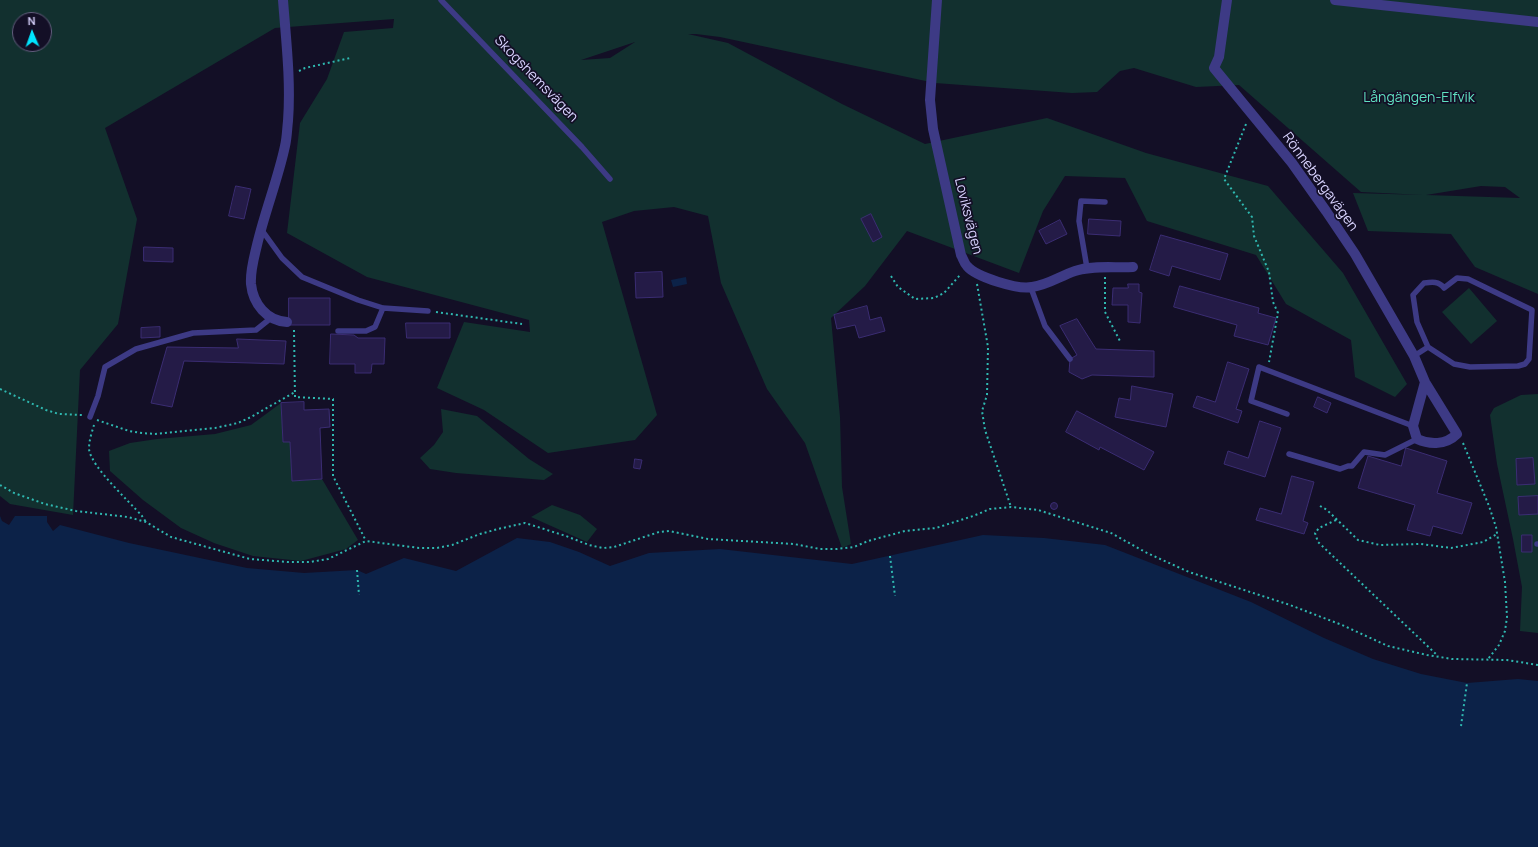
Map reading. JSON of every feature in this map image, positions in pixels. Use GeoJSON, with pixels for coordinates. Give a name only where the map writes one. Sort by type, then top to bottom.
{"type":"FeatureCollection","features":[{"type":"Feature","properties":{"kind":"street"},"geometry":{"type":"LineString","coordinates":[[283,0],[289,77],[289,109],[286,145],[261,229],[253,263],[251,285],[256,303],[270,318],[279,322],[287,322]]}},
{"type":"Feature","properties":{"kind":"street","name":"Loviksvägen"},"geometry":{"type":"LineString","coordinates":[[937,0],[930,100],[934,129],[961,255],[971,269],[1002,284],[1031,288],[1056,280],[1075,271],[1087,268],[1133,268]]}},
{"type":"Feature","properties":{"kind":"street","name":"Rönnebergavägen"},"geometry":{"type":"LineString","coordinates":[[1227,0],[1219,57],[1214,68],[1292,163],[1326,210],[1355,254],[1414,356],[1425,382],[1457,434]]}},
{"type":"Feature","properties":{"kind":"street"},"geometry":{"type":"LineString","coordinates":[[1336,0],[1538,22]]}},
{"type":"Feature","properties":{"kind":"street"},"geometry":{"type":"LineString","coordinates":[[1425,382],[1413,426],[1417,439],[1424,442],[1437,443],[1452,440],[1457,434]]}},
{"type":"Feature","properties":{"kind":"lane","name":"Skogshemsvägen"},"geometry":{"type":"LineString","coordinates":[[441,0],[582,147],[610,179]]}},
{"type":"Feature","properties":{"kind":"lane"},"geometry":{"type":"LineString","coordinates":[[1087,268],[1079,221],[1081,202],[1105,202]]}},
{"type":"Feature","properties":{"kind":"lane"},"geometry":{"type":"LineString","coordinates":[[261,229],[282,258],[302,277],[358,300],[383,308],[428,312]]}},
{"type":"Feature","properties":{"kind":"lane"},"geometry":{"type":"LineString","coordinates":[[1457,278],[1468,279],[1532,310],[1529,360],[1525,364],[1518,366],[1470,367],[1454,364],[1428,347],[1417,322],[1413,295],[1424,283],[1434,282],[1441,284],[1444,288],[1457,278]]}},
{"type":"Feature","properties":{"kind":"lane"},"geometry":{"type":"LineString","coordinates":[[1031,288],[1045,326],[1070,359]]}},
{"type":"Feature","properties":{"kind":"lane"},"geometry":{"type":"LineString","coordinates":[[338,331],[366,331],[375,327],[383,308]]}},
{"type":"Feature","properties":{"kind":"lane"},"geometry":{"type":"LineString","coordinates":[[90,417],[98,396],[105,367],[136,349],[193,333],[256,330],[270,318]]}},
{"type":"Feature","properties":{"kind":"lane"},"geometry":{"type":"LineString","coordinates":[[1414,356],[1428,347]]}},
{"type":"Feature","properties":{"kind":"lane"},"geometry":{"type":"LineString","coordinates":[[1287,414],[1251,401],[1259,367],[1413,426]]}},
{"type":"Feature","properties":{"kind":"lane"},"geometry":{"type":"LineString","coordinates":[[1289,454],[1340,469],[1352,466],[1364,452],[1385,455],[1417,439]]}},
{"type":"Feature","properties":{"kind":"path"},"geometry":{"type":"LineString","coordinates":[[289,77],[305,68],[350,58]]}},
{"type":"Feature","properties":{"kind":"path"},"geometry":{"type":"LineString","coordinates":[[1251,113],[1224,179],[1252,217],[1254,236],[1269,272],[1273,302],[1278,313],[1268,370]]}},
{"type":"Feature","properties":{"kind":"path"},"geometry":{"type":"LineString","coordinates":[[1105,268],[1104,309],[1106,316],[1121,343]]}},
{"type":"Feature","properties":{"kind":"path"},"geometry":{"type":"LineString","coordinates":[[890,276],[898,287],[915,299],[934,298],[948,290],[971,269]]}},
{"type":"Feature","properties":{"kind":"path"},"geometry":{"type":"LineString","coordinates":[[971,269],[988,347],[987,395],[982,411],[985,430],[1011,507]]}},
{"type":"Feature","properties":{"kind":"path"},"geometry":{"type":"LineString","coordinates":[[428,312],[522,324]]}},
{"type":"Feature","properties":{"kind":"path"},"geometry":{"type":"LineString","coordinates":[[287,322],[287,330],[294,330],[295,397],[333,399],[333,476],[366,541]]}},
{"type":"Feature","properties":{"kind":"path"},"geometry":{"type":"LineString","coordinates":[[0,389],[46,410],[59,414],[90,417]]}},
{"type":"Feature","properties":{"kind":"path"},"geometry":{"type":"LineString","coordinates":[[146,522],[95,464],[91,456],[89,442],[96,420],[142,434],[215,428],[238,423],[251,418],[295,392]]}},
{"type":"Feature","properties":{"kind":"path"},"geometry":{"type":"LineString","coordinates":[[1457,434],[1463,442],[1489,506],[1497,534],[1505,582],[1507,617],[1505,630],[1502,638],[1487,659]]}},
{"type":"Feature","properties":{"kind":"path"},"geometry":{"type":"LineString","coordinates":[[0,485],[14,493],[45,504],[76,511],[128,517],[146,522],[171,537],[250,559],[310,562],[328,559],[366,541],[414,547],[437,548],[452,545],[480,534],[525,523],[589,545],[603,548],[614,547],[659,532],[669,531],[708,539],[794,544],[820,549],[838,549],[854,547],[868,541],[905,531],[936,528],[990,509],[1011,507],[1038,510],[1104,530],[1147,553],[1189,572],[1290,605],[1342,625],[1388,646],[1452,659],[1507,660],[1538,665]]}},
{"type":"Feature","properties":{"kind":"path"},"geometry":{"type":"LineString","coordinates":[[1320,506],[1327,510],[1358,540],[1380,546],[1421,544],[1451,548],[1482,542],[1497,534]]}},
{"type":"Feature","properties":{"kind":"path"},"geometry":{"type":"LineString","coordinates":[[1336,520],[1319,528],[1315,533],[1318,542],[1439,657]]}},
{"type":"Feature","properties":{"kind":"path"},"geometry":{"type":"LineString","coordinates":[[890,556],[895,596]]}},
{"type":"Feature","properties":{"kind":"path"},"geometry":{"type":"LineString","coordinates":[[357,570],[359,595]]}},
{"type":"Feature","properties":{"kind":"path"},"geometry":{"type":"LineString","coordinates":[[1461,726],[1467,683]]}},
{"type":"Feature","properties":{"kind":"green space","name":"Långängen-Elfvik"},"geometry":{"type":"Polygon","coordinates":[[[0,0],[1538,0],[1538,294],[1475,267],[1451,234],[1368,231],[1353,193],[1424,195],[1361,192],[1239,85],[1196,87],[1134,68],[1120,71],[1097,92],[1072,93],[935,83],[720,37],[688,34],[728,43],[842,104],[925,144],[1047,118],[1146,153],[1268,186],[1343,273],[1407,384],[1395,397],[1355,377],[1351,340],[1286,304],[1256,255],[1147,221],[1125,178],[1065,176],[1043,211],[1019,273],[907,231],[865,286],[831,318],[840,417],[842,487],[851,544],[842,548],[805,443],[767,389],[721,283],[708,216],[674,207],[634,211],[602,222],[657,415],[635,440],[548,453],[484,410],[437,388],[464,322],[530,332],[529,320],[367,277],[287,233],[300,123],[327,79],[344,32],[393,28],[394,19],[275,28],[105,128],[137,219],[118,324],[80,370],[73,515],[10,504],[0,496],[0,0]],[[635,42],[581,60],[610,58],[635,42]],[[1481,186],[1426,195],[1520,198],[1505,187],[1481,186]]]}},
{"type":"Feature","properties":{"kind":"green space"},"geometry":{"type":"Polygon","coordinates":[[[1469,288],[1497,321],[1471,344],[1442,312],[1469,288]]]}},
{"type":"Feature","properties":{"kind":"green space"},"geometry":{"type":"Polygon","coordinates":[[[1538,394],[1538,633],[1520,631],[1522,587],[1497,464],[1490,415],[1494,408],[1521,395],[1538,394]]]}},
{"type":"Feature","properties":{"kind":"green space"},"geometry":{"type":"Polygon","coordinates":[[[281,403],[283,442],[290,442],[292,481],[322,479],[358,540],[346,549],[301,561],[253,556],[214,543],[181,528],[143,500],[110,471],[109,451],[130,443],[215,434],[251,425],[281,403]]]}},
{"type":"Feature","properties":{"kind":"green space"},"geometry":{"type":"Polygon","coordinates":[[[441,409],[477,416],[529,459],[553,474],[544,480],[456,473],[430,469],[420,458],[434,445],[443,432],[441,409]]]}},
{"type":"Feature","properties":{"kind":"green space"},"geometry":{"type":"Polygon","coordinates":[[[552,505],[580,515],[597,529],[587,542],[531,517],[552,505]]]}},
{"type":"Feature","properties":{"kind":"water"},"geometry":{"type":"Polygon","coordinates":[[[686,277],[687,284],[673,287],[671,280],[686,277]]]}},
{"type":"Feature","properties":{"kind":"water"},"geometry":{"type":"Polygon","coordinates":[[[0,516],[2,521],[9,525],[15,516],[47,516],[47,522],[53,531],[60,525],[129,543],[247,568],[304,573],[357,570],[366,574],[404,558],[456,571],[517,538],[550,542],[579,552],[610,566],[649,553],[720,549],[852,564],[983,535],[1044,538],[1105,545],[1251,602],[1324,638],[1373,659],[1421,674],[1467,683],[1518,679],[1538,681],[1538,847],[0,847],[0,516]]]}},
{"type":"Feature","properties":{"kind":"building"},"geometry":{"type":"Polygon","coordinates":[[[236,186],[251,189],[244,219],[229,216],[236,186]]]}},
{"type":"Feature","properties":{"kind":"building"},"geometry":{"type":"Polygon","coordinates":[[[871,214],[882,237],[873,242],[861,219],[871,214]]]}},
{"type":"Feature","properties":{"kind":"building"},"geometry":{"type":"Polygon","coordinates":[[[1089,219],[1121,221],[1120,236],[1088,234],[1089,219]]]}},
{"type":"Feature","properties":{"kind":"building"},"geometry":{"type":"Polygon","coordinates":[[[1060,220],[1067,234],[1046,244],[1039,231],[1060,220]]]}},
{"type":"Feature","properties":{"kind":"building"},"geometry":{"type":"Polygon","coordinates":[[[1161,235],[1228,254],[1220,280],[1172,266],[1169,276],[1150,270],[1161,235]]]}},
{"type":"Feature","properties":{"kind":"building"},"geometry":{"type":"Polygon","coordinates":[[[144,247],[173,248],[173,262],[144,261],[144,247]]]}},
{"type":"Feature","properties":{"kind":"building"},"geometry":{"type":"Polygon","coordinates":[[[662,272],[663,297],[636,298],[635,273],[662,272]]]}},
{"type":"Feature","properties":{"kind":"building"},"geometry":{"type":"Polygon","coordinates":[[[1128,284],[1139,284],[1139,292],[1142,293],[1140,323],[1128,322],[1128,305],[1112,305],[1113,288],[1128,288],[1128,284]]]}},
{"type":"Feature","properties":{"kind":"building"},"geometry":{"type":"Polygon","coordinates":[[[1180,286],[1259,308],[1258,313],[1276,318],[1268,345],[1234,336],[1237,325],[1174,307],[1180,286]]]}},
{"type":"Feature","properties":{"kind":"building"},"geometry":{"type":"Polygon","coordinates":[[[289,298],[330,298],[330,325],[289,325],[289,298]]]}},
{"type":"Feature","properties":{"kind":"building"},"geometry":{"type":"Polygon","coordinates":[[[867,306],[870,320],[881,317],[885,331],[859,338],[855,325],[837,329],[834,315],[867,306]]]}},
{"type":"Feature","properties":{"kind":"building"},"geometry":{"type":"Polygon","coordinates":[[[1077,319],[1096,349],[1154,351],[1154,377],[1092,375],[1082,379],[1069,372],[1070,359],[1077,355],[1060,326],[1077,319]]]}},
{"type":"Feature","properties":{"kind":"building"},"geometry":{"type":"Polygon","coordinates":[[[406,323],[450,323],[450,338],[407,338],[406,323]]]}},
{"type":"Feature","properties":{"kind":"building"},"geometry":{"type":"Polygon","coordinates":[[[160,327],[160,337],[141,338],[141,328],[160,327]]]}},
{"type":"Feature","properties":{"kind":"building"},"geometry":{"type":"Polygon","coordinates":[[[331,334],[354,335],[358,338],[385,338],[384,364],[372,364],[371,373],[355,373],[355,364],[330,364],[331,334]]]}},
{"type":"Feature","properties":{"kind":"building"},"geometry":{"type":"Polygon","coordinates":[[[237,339],[286,341],[284,364],[184,361],[172,407],[151,403],[167,347],[238,348],[237,339]]]}},
{"type":"Feature","properties":{"kind":"building"},"geometry":{"type":"Polygon","coordinates":[[[1228,362],[1249,369],[1236,409],[1242,411],[1238,423],[1193,407],[1197,396],[1215,402],[1228,362]]]}},
{"type":"Feature","properties":{"kind":"building"},"geometry":{"type":"Polygon","coordinates":[[[1132,386],[1173,394],[1166,427],[1115,417],[1119,398],[1130,400],[1132,386]]]}},
{"type":"Feature","properties":{"kind":"building"},"geometry":{"type":"Polygon","coordinates":[[[1318,397],[1331,403],[1327,413],[1314,407],[1318,397]]]}},
{"type":"Feature","properties":{"kind":"building"},"geometry":{"type":"Polygon","coordinates":[[[304,402],[304,410],[329,409],[330,427],[320,428],[322,479],[292,481],[290,442],[283,442],[281,403],[304,402]]]}},
{"type":"Feature","properties":{"kind":"building"},"geometry":{"type":"Polygon","coordinates":[[[1077,411],[1154,452],[1144,470],[1100,447],[1099,450],[1066,432],[1077,411]]]}},
{"type":"Feature","properties":{"kind":"building"},"geometry":{"type":"Polygon","coordinates":[[[1260,421],[1281,428],[1265,477],[1224,464],[1228,451],[1248,458],[1260,421]]]}},
{"type":"Feature","properties":{"kind":"building"},"geometry":{"type":"Polygon","coordinates":[[[1406,448],[1447,461],[1437,493],[1472,503],[1462,534],[1433,526],[1430,536],[1407,530],[1415,505],[1358,488],[1368,456],[1401,466],[1406,448]]]}},
{"type":"Feature","properties":{"kind":"building"},"geometry":{"type":"Polygon","coordinates":[[[1533,458],[1535,484],[1517,485],[1516,459],[1533,458]]]}},
{"type":"Feature","properties":{"kind":"building"},"geometry":{"type":"Polygon","coordinates":[[[635,459],[642,460],[640,469],[634,468],[635,459]]]}},
{"type":"Feature","properties":{"kind":"building"},"geometry":{"type":"Polygon","coordinates":[[[1292,476],[1314,482],[1303,521],[1308,523],[1304,534],[1256,520],[1260,508],[1281,514],[1292,476]]]}},
{"type":"Feature","properties":{"kind":"building"},"geometry":{"type":"Polygon","coordinates":[[[1538,496],[1538,514],[1519,515],[1518,497],[1538,496]]]}},
{"type":"Feature","properties":{"kind":"building"},"geometry":{"type":"Polygon","coordinates":[[[1054,503],[1057,506],[1054,509],[1051,506],[1054,503]]]}},
{"type":"Feature","properties":{"kind":"building"},"geometry":{"type":"Polygon","coordinates":[[[1522,535],[1532,535],[1532,552],[1522,552],[1522,535]]]}}]}
